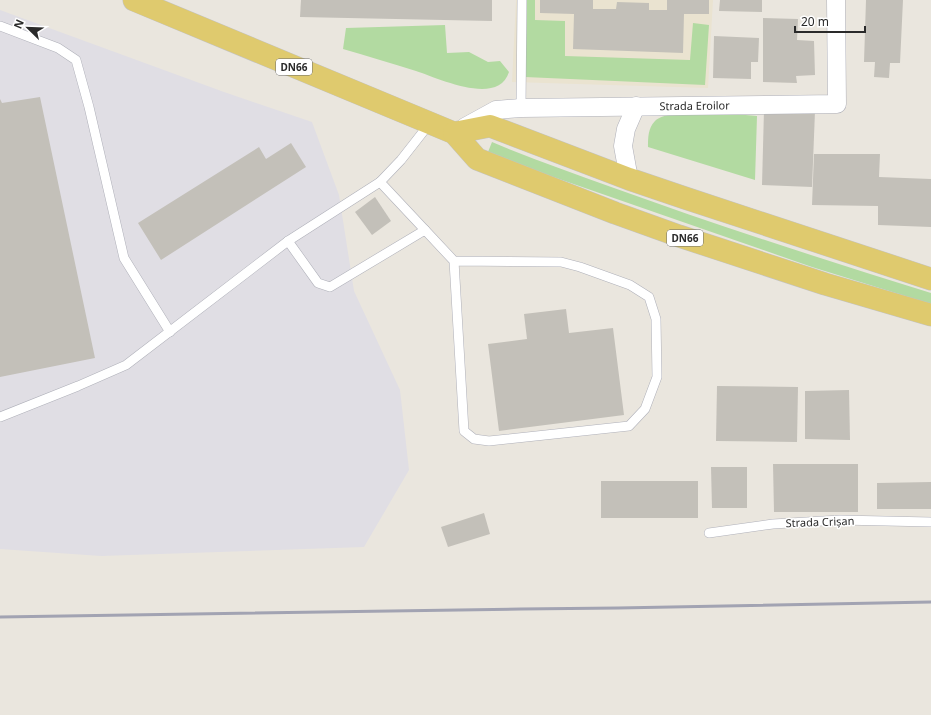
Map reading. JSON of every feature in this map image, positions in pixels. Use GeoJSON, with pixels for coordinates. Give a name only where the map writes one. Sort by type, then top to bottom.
{"type":"FeatureCollection","features":[{"type":"Feature","properties":{"kind":"main road","name":"DN66"},"geometry":{"type":"LineString","coordinates":[[134,0],[454,133],[476,159],[608,211],[679,236],[825,284],[931,316]]}},
{"type":"Feature","properties":{"kind":"main road"},"geometry":{"type":"LineString","coordinates":[[454,133],[490,126],[629,179],[767,226],[931,278]]}},
{"type":"Feature","properties":{"kind":"street","name":"Strada Eroilor"},"geometry":{"type":"LineString","coordinates":[[454,133],[496,110],[521,108],[837,104],[836,0]]}},
{"type":"Feature","properties":{"kind":"street"},"geometry":{"type":"LineString","coordinates":[[629,179],[623,146],[626,129],[636,106]]}},
{"type":"Feature","properties":{"kind":"lane"},"geometry":{"type":"LineString","coordinates":[[521,108],[522,0]]}},
{"type":"Feature","properties":{"kind":"lane"},"geometry":{"type":"LineString","coordinates":[[0,26],[58,48],[76,60],[89,107],[124,258],[170,332]]}},
{"type":"Feature","properties":{"kind":"lane"},"geometry":{"type":"LineString","coordinates":[[0,417],[126,365],[288,241],[380,182],[401,160],[430,123]]}},
{"type":"Feature","properties":{"kind":"lane"},"geometry":{"type":"LineString","coordinates":[[380,182],[454,261],[464,431],[474,440],[489,441],[628,426],[645,409],[657,377],[656,319],[649,297],[630,285],[580,267],[561,262],[454,261]]}},
{"type":"Feature","properties":{"kind":"lane"},"geometry":{"type":"LineString","coordinates":[[288,241],[318,283],[330,287],[425,230]]}},
{"type":"Feature","properties":{"kind":"lane","name":"Strada Crișan"},"geometry":{"type":"LineString","coordinates":[[709,533],[772,524],[840,520],[931,522]]}},
{"type":"Feature","properties":{"kind":"shaded area"},"geometry":{"type":"Polygon","coordinates":[[[516,0],[713,0],[708,88],[512,82],[516,0]]]}},
{"type":"Feature","properties":{"kind":"shaded area"},"geometry":{"type":"Polygon","coordinates":[[[0,10],[224,92],[312,122],[339,195],[354,291],[400,390],[409,470],[364,547],[101,556],[0,549],[0,10]]]}},
{"type":"Feature","properties":{"kind":"green space"},"geometry":{"type":"Polygon","coordinates":[[[527,0],[535,0],[535,20],[565,21],[565,56],[690,60],[693,23],[709,25],[705,85],[525,77],[527,0]]]}},
{"type":"Feature","properties":{"kind":"green space"},"geometry":{"type":"Polygon","coordinates":[[[445,25],[447,53],[469,52],[488,62],[500,61],[509,72],[503,82],[493,88],[481,89],[452,84],[416,71],[343,49],[346,28],[445,25]]]}},
{"type":"Feature","properties":{"kind":"green space"},"geometry":{"type":"Polygon","coordinates":[[[687,113],[722,113],[757,116],[755,180],[648,147],[648,137],[651,127],[660,117],[687,113]]]}},
{"type":"Feature","properties":{"kind":"green space"},"geometry":{"type":"Polygon","coordinates":[[[492,142],[553,166],[693,216],[931,293],[931,304],[812,267],[516,164],[488,152],[492,142]]]}},
{"type":"Feature","properties":{"kind":"building"},"geometry":{"type":"Polygon","coordinates":[[[301,0],[492,0],[492,21],[300,17],[301,0]]]}},
{"type":"Feature","properties":{"kind":"building"},"geometry":{"type":"Polygon","coordinates":[[[540,0],[593,0],[593,9],[616,9],[617,2],[649,3],[649,10],[667,10],[667,0],[709,0],[709,14],[684,14],[683,53],[573,49],[574,14],[540,13],[540,0]]]}},
{"type":"Feature","properties":{"kind":"building"},"geometry":{"type":"Polygon","coordinates":[[[720,0],[762,0],[762,12],[719,11],[720,0]]]}},
{"type":"Feature","properties":{"kind":"building"},"geometry":{"type":"Polygon","coordinates":[[[866,0],[903,0],[900,63],[890,63],[889,78],[874,77],[875,62],[864,62],[866,0]]]}},
{"type":"Feature","properties":{"kind":"building"},"geometry":{"type":"Polygon","coordinates":[[[763,18],[798,19],[797,40],[814,41],[815,75],[796,76],[797,83],[763,82],[763,18]]]}},
{"type":"Feature","properties":{"kind":"building"},"geometry":{"type":"Polygon","coordinates":[[[714,36],[759,38],[758,62],[751,62],[751,79],[713,78],[714,36]]]}},
{"type":"Feature","properties":{"kind":"building"},"geometry":{"type":"Polygon","coordinates":[[[40,97],[95,358],[0,377],[0,99],[2,103],[40,97]]]}},
{"type":"Feature","properties":{"kind":"building"},"geometry":{"type":"Polygon","coordinates":[[[764,110],[815,111],[812,187],[762,185],[764,110]]]}},
{"type":"Feature","properties":{"kind":"building"},"geometry":{"type":"Polygon","coordinates":[[[291,143],[306,167],[161,260],[138,223],[259,147],[266,159],[291,143]]]}},
{"type":"Feature","properties":{"kind":"building"},"geometry":{"type":"Polygon","coordinates":[[[814,154],[880,154],[879,177],[931,179],[931,227],[878,225],[878,206],[812,205],[814,154]]]}},
{"type":"Feature","properties":{"kind":"building"},"geometry":{"type":"Polygon","coordinates":[[[375,197],[391,221],[372,235],[355,212],[375,197]]]}},
{"type":"Feature","properties":{"kind":"building"},"geometry":{"type":"Polygon","coordinates":[[[566,309],[569,333],[613,328],[624,415],[499,431],[488,344],[527,339],[524,314],[566,309]]]}},
{"type":"Feature","properties":{"kind":"building"},"geometry":{"type":"Polygon","coordinates":[[[717,386],[798,387],[797,442],[716,441],[717,386]]]}},
{"type":"Feature","properties":{"kind":"building"},"geometry":{"type":"Polygon","coordinates":[[[849,390],[850,440],[805,439],[805,391],[849,390]]]}},
{"type":"Feature","properties":{"kind":"building"},"geometry":{"type":"Polygon","coordinates":[[[773,464],[858,464],[858,512],[774,512],[773,464]]]}},
{"type":"Feature","properties":{"kind":"building"},"geometry":{"type":"Polygon","coordinates":[[[711,467],[747,467],[747,508],[712,508],[711,467]]]}},
{"type":"Feature","properties":{"kind":"building"},"geometry":{"type":"Polygon","coordinates":[[[601,481],[698,481],[698,518],[601,518],[601,481]]]}},
{"type":"Feature","properties":{"kind":"building"},"geometry":{"type":"Polygon","coordinates":[[[931,482],[931,509],[877,509],[877,483],[931,482]]]}},
{"type":"Feature","properties":{"kind":"building"},"geometry":{"type":"Polygon","coordinates":[[[484,513],[490,534],[448,547],[441,527],[484,513]]]}},
{"type":"Feature","properties":{"kind":"railway"},"geometry":{"type":"LineString","coordinates":[[0,617],[931,602]]}}]}
